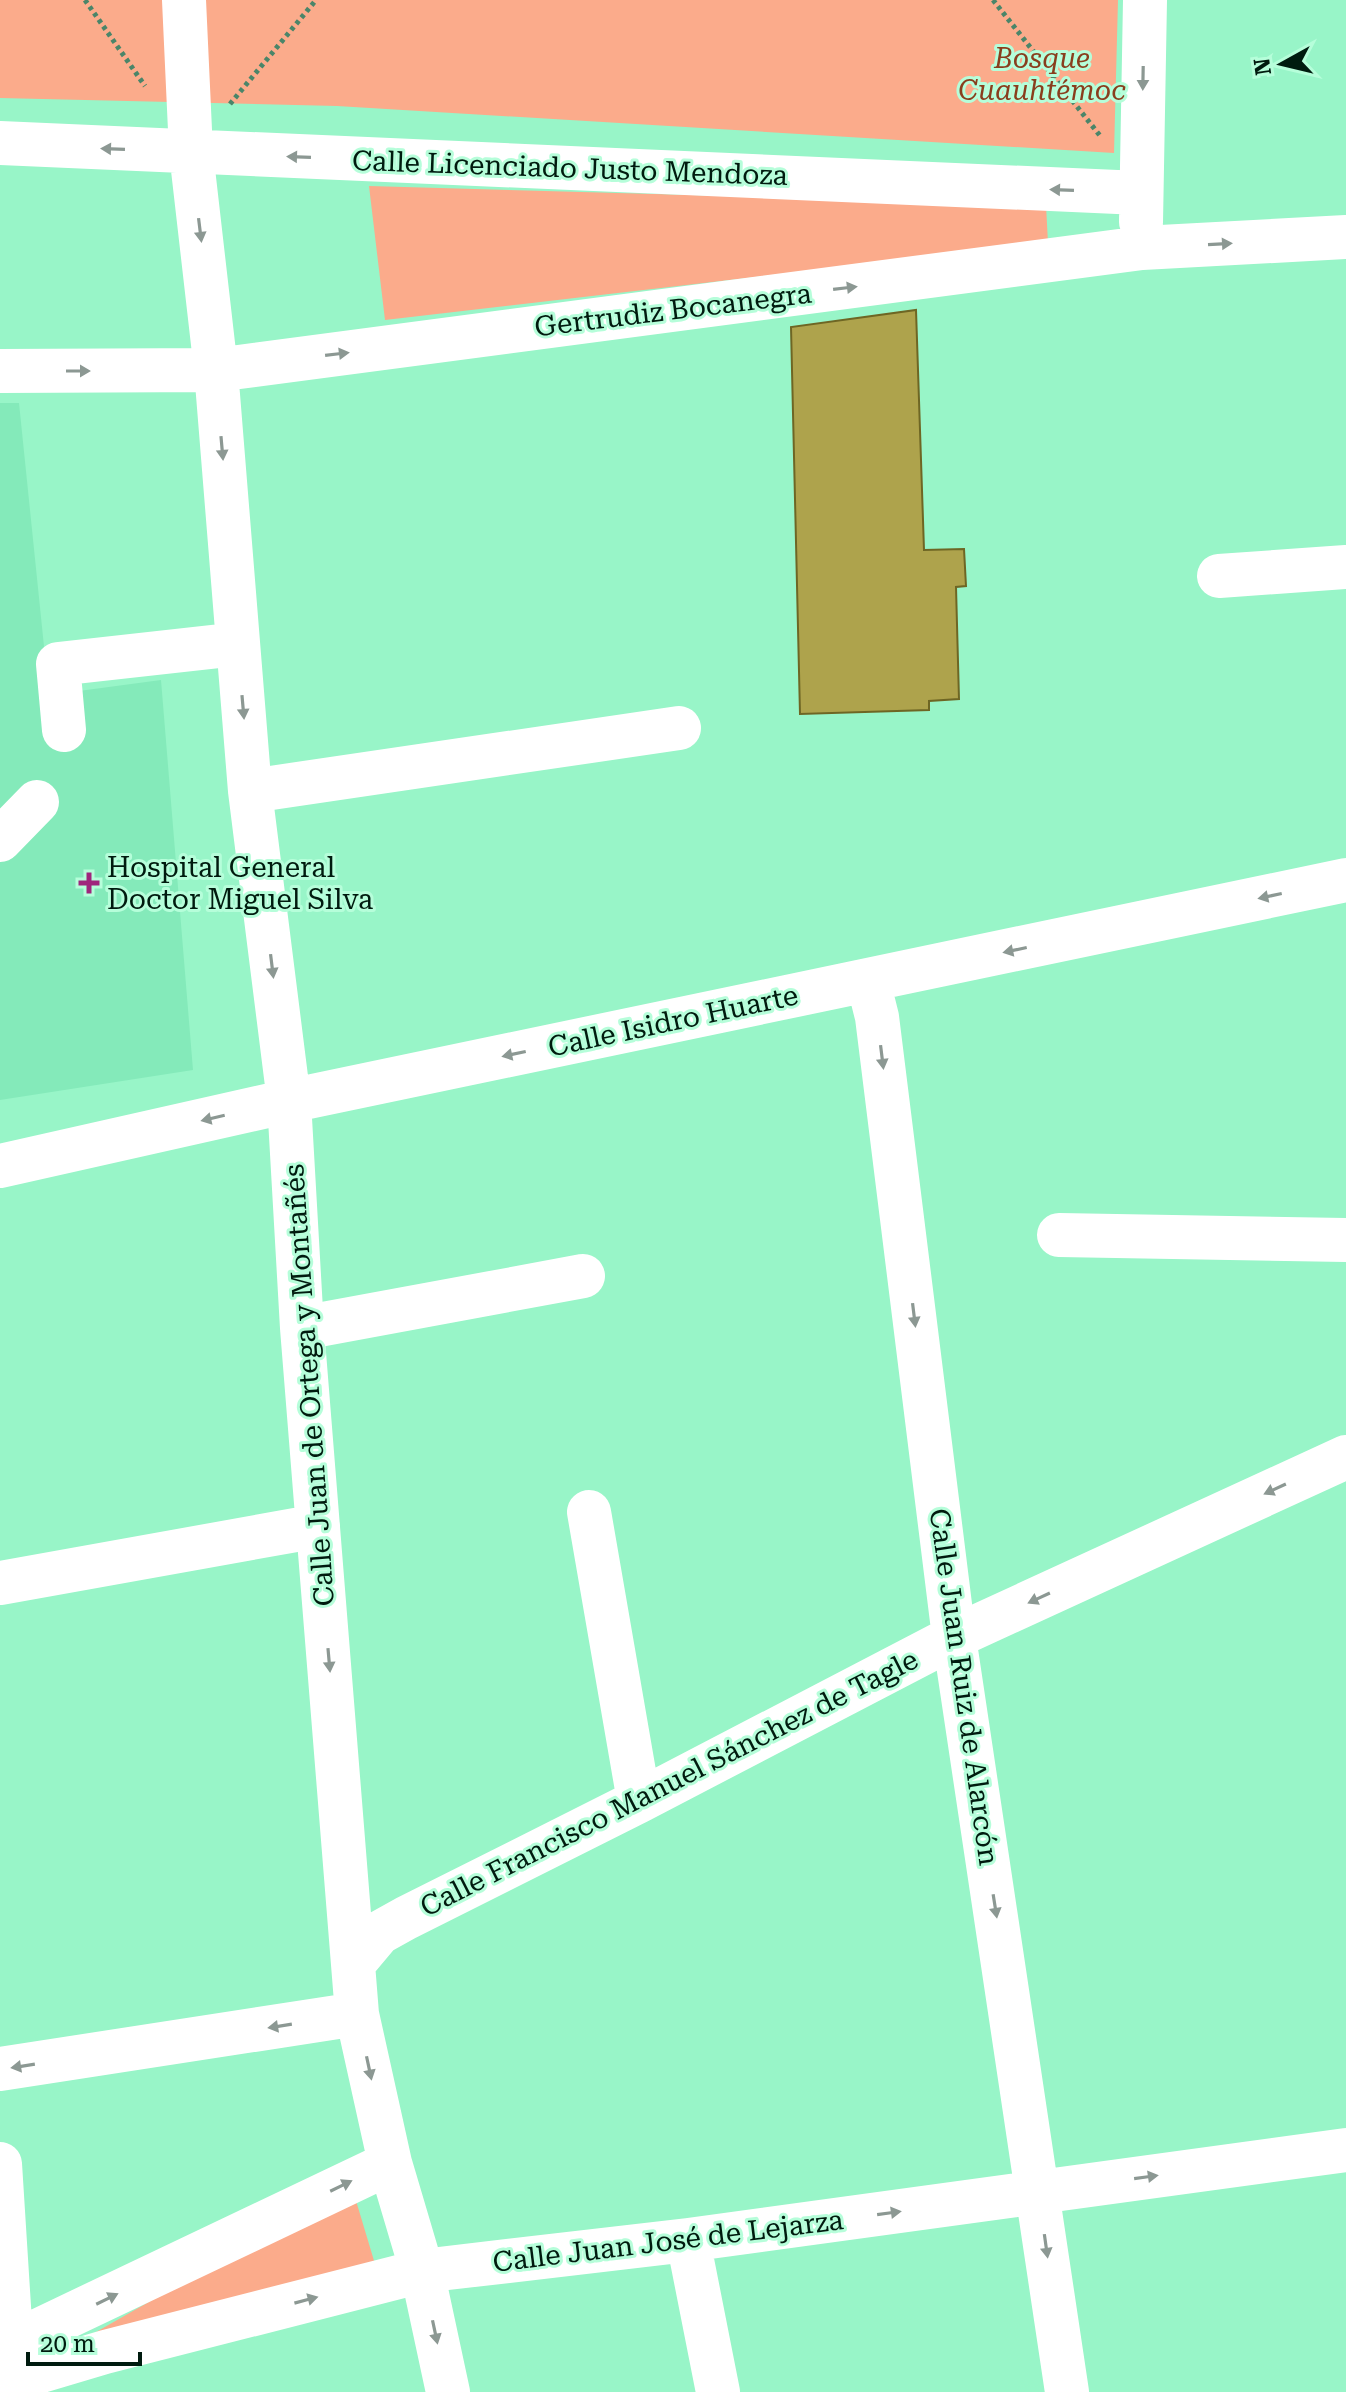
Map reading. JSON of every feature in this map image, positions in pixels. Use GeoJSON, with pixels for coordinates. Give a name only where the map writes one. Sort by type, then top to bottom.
{"type":"FeatureCollection","features":[{"type":"Feature","properties":{"kind":"street","name":"Calle Juan de Ortega y Montañés"},"geometry":{"type":"LineString","coordinates":[[184,0],[191,152],[216,370],[250,791],[289,1101],[302,1328],[357,2014],[390,2163],[422,2271],[448,2392]]}},
{"type":"Feature","properties":{"kind":"street"},"geometry":{"type":"LineString","coordinates":[[1142,248],[1140,193],[1145,0]]}},
{"type":"Feature","properties":{"kind":"street","name":"Calle Licenciado Justo Mendoza"},"geometry":{"type":"LineString","coordinates":[[0,143],[1140,193]]}},
{"type":"Feature","properties":{"kind":"street","name":"Gertrudiz Bocanegra"},"geometry":{"type":"LineString","coordinates":[[0,371],[216,370],[1142,248],[1346,237]]}},
{"type":"Feature","properties":{"kind":"street"},"geometry":{"type":"LineString","coordinates":[[1219,576],[1346,567]]}},
{"type":"Feature","properties":{"kind":"street"},"geometry":{"type":"LineString","coordinates":[[64,730],[58,664],[238,644]]}},
{"type":"Feature","properties":{"kind":"street"},"geometry":{"type":"LineString","coordinates":[[250,791],[679,728]]}},
{"type":"Feature","properties":{"kind":"street"},"geometry":{"type":"LineString","coordinates":[[0,840],[37,802]]}},
{"type":"Feature","properties":{"kind":"street","name":"Calle Isidro Huarte"},"geometry":{"type":"LineString","coordinates":[[0,1166],[289,1101],[1346,880]]}},
{"type":"Feature","properties":{"kind":"street","name":"Calle Juan Ruiz de Alarcón"},"geometry":{"type":"LineString","coordinates":[[868,981],[877,1017],[954,1637],[1067,2392]]}},
{"type":"Feature","properties":{"kind":"street"},"geometry":{"type":"LineString","coordinates":[[1059,1235],[1346,1240]]}},
{"type":"Feature","properties":{"kind":"street"},"geometry":{"type":"LineString","coordinates":[[302,1328],[583,1276]]}},
{"type":"Feature","properties":{"kind":"street","name":"Calle Francisco Manuel Sánchez de Tagle"},"geometry":{"type":"LineString","coordinates":[[353,1964],[379,1933],[406,1918],[954,1637],[1346,1457]]}},
{"type":"Feature","properties":{"kind":"street"},"geometry":{"type":"LineString","coordinates":[[589,1512],[639,1801]]}},
{"type":"Feature","properties":{"kind":"street"},"geometry":{"type":"LineString","coordinates":[[0,1583],[318,1526]]}},
{"type":"Feature","properties":{"kind":"street"},"geometry":{"type":"LineString","coordinates":[[0,2069],[357,2014]]}},
{"type":"Feature","properties":{"kind":"street","name":"Calle Juan José de Lejarza"},"geometry":{"type":"LineString","coordinates":[[8,2370],[105,2352],[422,2271],[688,2240],[1346,2150]]}},
{"type":"Feature","properties":{"kind":"street"},"geometry":{"type":"LineString","coordinates":[[0,2164],[8,2370],[390,2163]]}},
{"type":"Feature","properties":{"kind":"street"},"geometry":{"type":"LineString","coordinates":[[688,2240],[718,2392]]}},
{"type":"Feature","properties":{"kind":"path"},"geometry":{"type":"LineString","coordinates":[[85,0],[147,89]]}},
{"type":"Feature","properties":{"kind":"path"},"geometry":{"type":"LineString","coordinates":[[229,105],[316,0]]}},
{"type":"Feature","properties":{"kind":"path"},"geometry":{"type":"LineString","coordinates":[[993,0],[1105,142]]}},
{"type":"Feature","properties":{"kind":"shaded area","name":"Hospital General Doctor Miguel Silva"},"geometry":{"type":"Polygon","coordinates":[[[0,403],[19,403],[49,695],[161,680],[193,1070],[0,1100],[0,403]]]}},
{"type":"Feature","properties":{"kind":"green space","name":"Bosque Cuauhtémoc"},"geometry":{"type":"Polygon","coordinates":[[[0,0],[1118,0],[1114,153],[337,106],[0,98],[0,0]]]}},
{"type":"Feature","properties":{"kind":"green space"},"geometry":{"type":"Polygon","coordinates":[[[369,186],[1046,205],[1048,243],[385,320],[369,186]]]}},
{"type":"Feature","properties":{"kind":"green space"},"geometry":{"type":"Polygon","coordinates":[[[342,2192],[354,2194],[375,2264],[75,2344],[342,2192]]]}},
{"type":"Feature","properties":{"kind":"building"},"geometry":{"type":"Polygon","coordinates":[[[916,310],[924,550],[964,549],[966,586],[956,587],[959,699],[929,701],[929,710],[800,714],[791,327],[916,310]]]}},
{"type":"Feature","properties":{"kind":"place","name":"Hospital General Doctor Miguel Silva"},"geometry":{"type":"Point","coordinates":[89,883]}}]}
